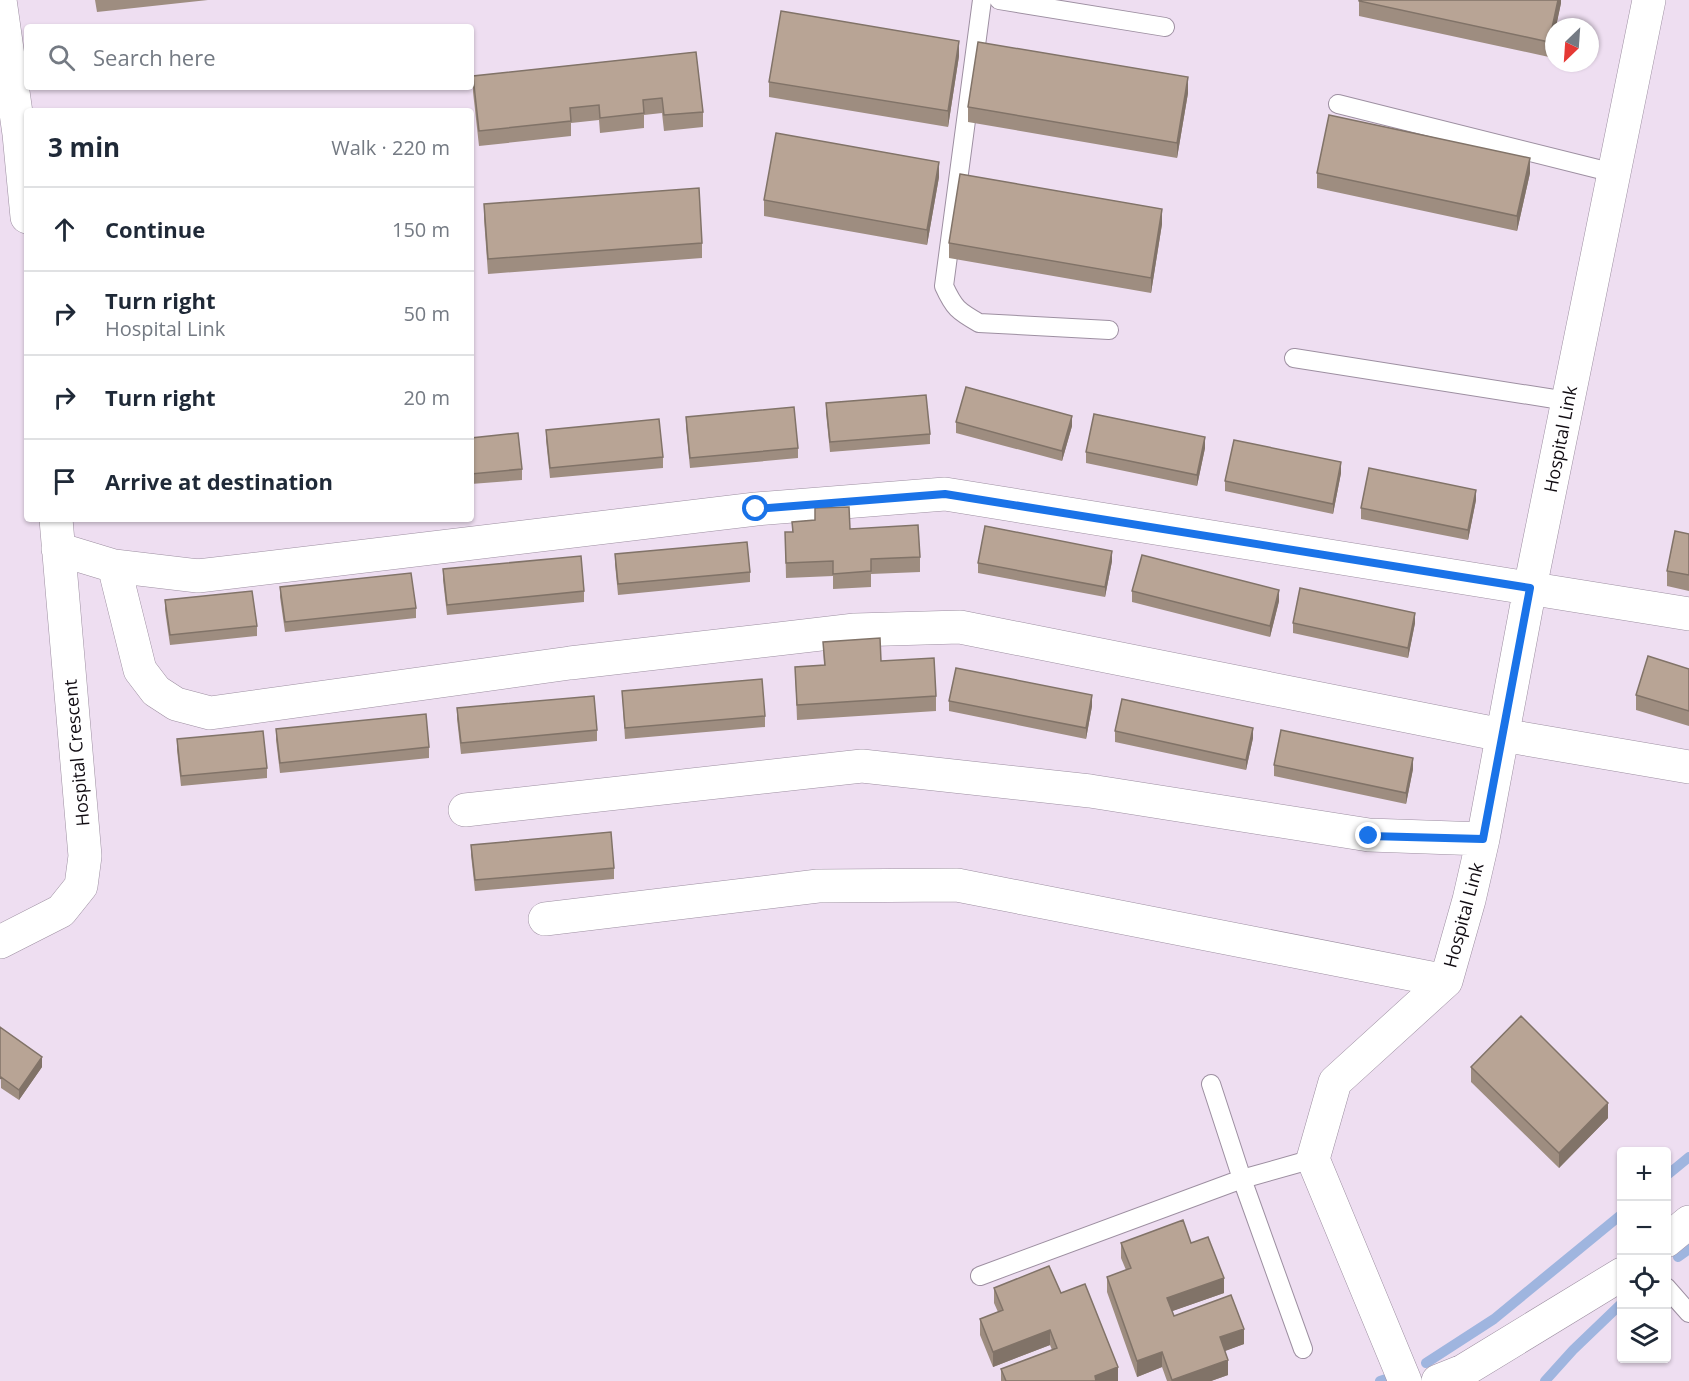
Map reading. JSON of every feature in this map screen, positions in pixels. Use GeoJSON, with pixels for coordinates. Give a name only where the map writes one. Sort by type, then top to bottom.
{"type":"FeatureCollection","features":[{"type":"Feature","properties":{"kind":"street"},"geometry":{"type":"LineString","coordinates":[[0,0],[24,187]]}},
{"type":"Feature","properties":{"kind":"street","name":"Hospital Link"},"geometry":{"type":"LineString","coordinates":[[1313,1160],[1335,1082],[1446,981],[1469,900],[1483,839],[1530,588],[1649,0]]}},
{"type":"Feature","properties":{"kind":"street"},"geometry":{"type":"LineString","coordinates":[[57,534],[114,566],[198,576],[756,509],[945,494],[1689,614]]}},
{"type":"Feature","properties":{"kind":"street","name":"Hospital Crescent"},"geometry":{"type":"LineString","coordinates":[[0,942],[62,911],[81,886],[85,856],[57,534]]}},
{"type":"Feature","properties":{"kind":"street"},"geometry":{"type":"LineString","coordinates":[[114,566],[140,670],[156,691],[177,704],[210,713],[570,663],[855,630],[960,627],[1502,735],[1689,767]]}},
{"type":"Feature","properties":{"kind":"street"},"geometry":{"type":"LineString","coordinates":[[465,810],[862,766],[1090,791],[1369,836],[1483,839]]}},
{"type":"Feature","properties":{"kind":"street"},"geometry":{"type":"LineString","coordinates":[[545,919],[818,886],[957,885],[1446,981]]}},
{"type":"Feature","properties":{"kind":"street"},"geometry":{"type":"LineString","coordinates":[[1313,1160],[1405,1381]]}},
{"type":"Feature","properties":{"kind":"street"},"geometry":{"type":"LineString","coordinates":[[1671,1236],[1689,1222]]}},
{"type":"Feature","properties":{"kind":"street"},"geometry":{"type":"LineString","coordinates":[[1438,1381],[1463,1371],[1617,1277]]}},
{"type":"Feature","properties":{"kind":"lane"},"geometry":{"type":"LineString","coordinates":[[982,0],[944,286],[951,301],[960,312],[979,322],[1109,330]]}},
{"type":"Feature","properties":{"kind":"lane"},"geometry":{"type":"LineString","coordinates":[[999,0],[1165,27]]}},
{"type":"Feature","properties":{"kind":"lane"},"geometry":{"type":"LineString","coordinates":[[1338,104],[1614,173]]}},
{"type":"Feature","properties":{"kind":"lane"},"geometry":{"type":"LineString","coordinates":[[1294,358],[1567,401]]}},
{"type":"Feature","properties":{"kind":"lane"},"geometry":{"type":"LineString","coordinates":[[1211,1084],[1242,1179],[1304,1349]]}},
{"type":"Feature","properties":{"kind":"lane"},"geometry":{"type":"LineString","coordinates":[[980,1276],[1242,1179],[1313,1160]]}},
{"type":"Feature","properties":{"kind":"lane"},"geometry":{"type":"LineString","coordinates":[[1671,1293],[1689,1313]]}},
{"type":"Feature","properties":{"kind":"building"},"geometry":{"type":"Polygon","coordinates":[[[1558,0],[1554,18],[1545,18],[1545,41],[1359,1],[1558,0]]]}},
{"type":"Feature","properties":{"kind":"building"},"geometry":{"type":"Polygon","coordinates":[[[781,11],[959,41],[948,111],[769,82],[781,11]]]}},
{"type":"Feature","properties":{"kind":"building"},"geometry":{"type":"Polygon","coordinates":[[[978,42],[1188,77],[1177,143],[968,107],[978,42]]]}},
{"type":"Feature","properties":{"kind":"building"},"geometry":{"type":"Polygon","coordinates":[[[696,52],[703,112],[664,115],[662,98],[643,100],[644,113],[600,118],[599,105],[570,108],[571,121],[479,131],[474,76],[696,52]]]}},
{"type":"Feature","properties":{"kind":"building"},"geometry":{"type":"Polygon","coordinates":[[[1329,115],[1530,158],[1517,216],[1317,173],[1329,115]]]}},
{"type":"Feature","properties":{"kind":"building"},"geometry":{"type":"Polygon","coordinates":[[[776,133],[939,162],[927,230],[764,200],[776,133]]]}},
{"type":"Feature","properties":{"kind":"building"},"geometry":{"type":"Polygon","coordinates":[[[960,174],[1162,209],[1151,278],[949,243],[960,174]]]}},
{"type":"Feature","properties":{"kind":"building"},"geometry":{"type":"Polygon","coordinates":[[[699,188],[702,243],[488,259],[484,204],[699,188]]]}},
{"type":"Feature","properties":{"kind":"building"},"geometry":{"type":"Polygon","coordinates":[[[966,387],[1072,416],[1062,451],[956,422],[966,387]]]}},
{"type":"Feature","properties":{"kind":"building"},"geometry":{"type":"Polygon","coordinates":[[[926,395],[930,434],[830,442],[826,403],[926,395]]]}},
{"type":"Feature","properties":{"kind":"building"},"geometry":{"type":"Polygon","coordinates":[[[794,407],[798,448],[690,458],[686,417],[794,407]]]}},
{"type":"Feature","properties":{"kind":"building"},"geometry":{"type":"Polygon","coordinates":[[[1094,414],[1205,437],[1197,475],[1086,452],[1094,414]]]}},
{"type":"Feature","properties":{"kind":"building"},"geometry":{"type":"Polygon","coordinates":[[[659,419],[663,457],[550,468],[546,430],[659,419]]]}},
{"type":"Feature","properties":{"kind":"building"},"geometry":{"type":"Polygon","coordinates":[[[518,433],[522,469],[474,474],[474,438],[518,433]]]}},
{"type":"Feature","properties":{"kind":"building"},"geometry":{"type":"Polygon","coordinates":[[[1234,440],[1341,462],[1333,504],[1225,481],[1234,440]]]}},
{"type":"Feature","properties":{"kind":"building"},"geometry":{"type":"Polygon","coordinates":[[[1369,468],[1476,490],[1468,530],[1361,508],[1369,468]]]}},
{"type":"Feature","properties":{"kind":"building"},"geometry":{"type":"Polygon","coordinates":[[[849,507],[850,529],[918,525],[920,557],[871,559],[871,571],[833,574],[833,561],[786,563],[785,532],[793,532],[792,522],[815,520],[815,508],[849,507]]]}},
{"type":"Feature","properties":{"kind":"building"},"geometry":{"type":"Polygon","coordinates":[[[985,526],[1112,551],[1105,587],[978,563],[985,526]]]}},
{"type":"Feature","properties":{"kind":"building"},"geometry":{"type":"Polygon","coordinates":[[[1675,531],[1689,534],[1689,575],[1667,571],[1675,531]]]}},
{"type":"Feature","properties":{"kind":"building"},"geometry":{"type":"Polygon","coordinates":[[[747,542],[750,572],[618,584],[615,554],[747,542]]]}},
{"type":"Feature","properties":{"kind":"building"},"geometry":{"type":"Polygon","coordinates":[[[1142,555],[1279,590],[1270,626],[1132,591],[1142,555]]]}},
{"type":"Feature","properties":{"kind":"building"},"geometry":{"type":"Polygon","coordinates":[[[581,556],[584,591],[447,605],[443,569],[581,556]]]}},
{"type":"Feature","properties":{"kind":"building"},"geometry":{"type":"Polygon","coordinates":[[[411,573],[416,608],[285,622],[280,587],[411,573]]]}},
{"type":"Feature","properties":{"kind":"building"},"geometry":{"type":"Polygon","coordinates":[[[1300,588],[1415,613],[1408,648],[1293,623],[1300,588]]]}},
{"type":"Feature","properties":{"kind":"building"},"geometry":{"type":"Polygon","coordinates":[[[252,591],[257,626],[170,635],[165,600],[252,591]]]}},
{"type":"Feature","properties":{"kind":"building"},"geometry":{"type":"Polygon","coordinates":[[[880,638],[881,661],[934,658],[936,696],[797,705],[795,667],[825,665],[823,642],[880,638]]]}},
{"type":"Feature","properties":{"kind":"building"},"geometry":{"type":"Polygon","coordinates":[[[1648,656],[1689,669],[1689,711],[1636,695],[1648,656]]]}},
{"type":"Feature","properties":{"kind":"building"},"geometry":{"type":"Polygon","coordinates":[[[956,668],[1092,695],[1086,728],[949,701],[956,668]]]}},
{"type":"Feature","properties":{"kind":"building"},"geometry":{"type":"Polygon","coordinates":[[[762,679],[765,716],[625,728],[622,691],[762,679]]]}},
{"type":"Feature","properties":{"kind":"building"},"geometry":{"type":"Polygon","coordinates":[[[594,696],[597,730],[461,743],[457,708],[594,696]]]}},
{"type":"Feature","properties":{"kind":"building"},"geometry":{"type":"Polygon","coordinates":[[[1122,699],[1253,728],[1246,760],[1115,731],[1122,699]]]}},
{"type":"Feature","properties":{"kind":"building"},"geometry":{"type":"Polygon","coordinates":[[[426,714],[429,747],[280,763],[276,729],[426,714]]]}},
{"type":"Feature","properties":{"kind":"building"},"geometry":{"type":"Polygon","coordinates":[[[1281,730],[1413,758],[1406,793],[1274,765],[1281,730]]]}},
{"type":"Feature","properties":{"kind":"building"},"geometry":{"type":"Polygon","coordinates":[[[263,731],[267,768],[181,776],[177,739],[263,731]]]}},
{"type":"Feature","properties":{"kind":"building"},"geometry":{"type":"Polygon","coordinates":[[[611,832],[614,868],[475,880],[471,845],[611,832]]]}},
{"type":"Feature","properties":{"kind":"building"},"geometry":{"type":"Polygon","coordinates":[[[1521,1016],[1608,1103],[1559,1153],[1471,1067],[1521,1016]]]}},
{"type":"Feature","properties":{"kind":"building"},"geometry":{"type":"Polygon","coordinates":[[[0,1027],[42,1057],[19,1090],[1,1077],[0,1079],[0,1027]]]}},
{"type":"Feature","properties":{"kind":"building"},"geometry":{"type":"Polygon","coordinates":[[[1183,1220],[1191,1243],[1208,1237],[1224,1278],[1167,1298],[1174,1316],[1231,1295],[1244,1329],[1220,1337],[1228,1360],[1172,1380],[1162,1352],[1137,1361],[1107,1277],[1131,1268],[1121,1243],[1183,1220]]]}},
{"type":"Feature","properties":{"kind":"building"},"geometry":{"type":"Polygon","coordinates":[[[1049,1266],[1061,1293],[1085,1284],[1118,1367],[1095,1376],[1096,1381],[1006,1381],[1001,1369],[1057,1348],[1050,1330],[993,1352],[980,1319],[1003,1310],[994,1288],[1049,1266]]]}},
{"type":"Feature","properties":{"kind":"waterway"},"geometry":{"type":"LineString","coordinates":[[1671,1172],[1689,1157]]}},
{"type":"Feature","properties":{"kind":"waterway"},"geometry":{"type":"LineString","coordinates":[[1426,1363],[1494,1319],[1617,1218]]}},
{"type":"Feature","properties":{"kind":"waterway"},"geometry":{"type":"LineString","coordinates":[[1678,1257],[1689,1249]]}},
{"type":"Feature","properties":{"kind":"waterway"},"geometry":{"type":"LineString","coordinates":[[1545,1381],[1617,1308]]}},
{"type":"Feature","properties":{"kind":"waterway"},"geometry":{"type":"LineString","coordinates":[[1380,1381],[1386,1379]]}},
{"type":"Feature","properties":{"kind":"route"},"geometry":{"type":"LineString","coordinates":[[756,509],[945,494],[1530,588],[1483,839],[1369,836]]}}]}
